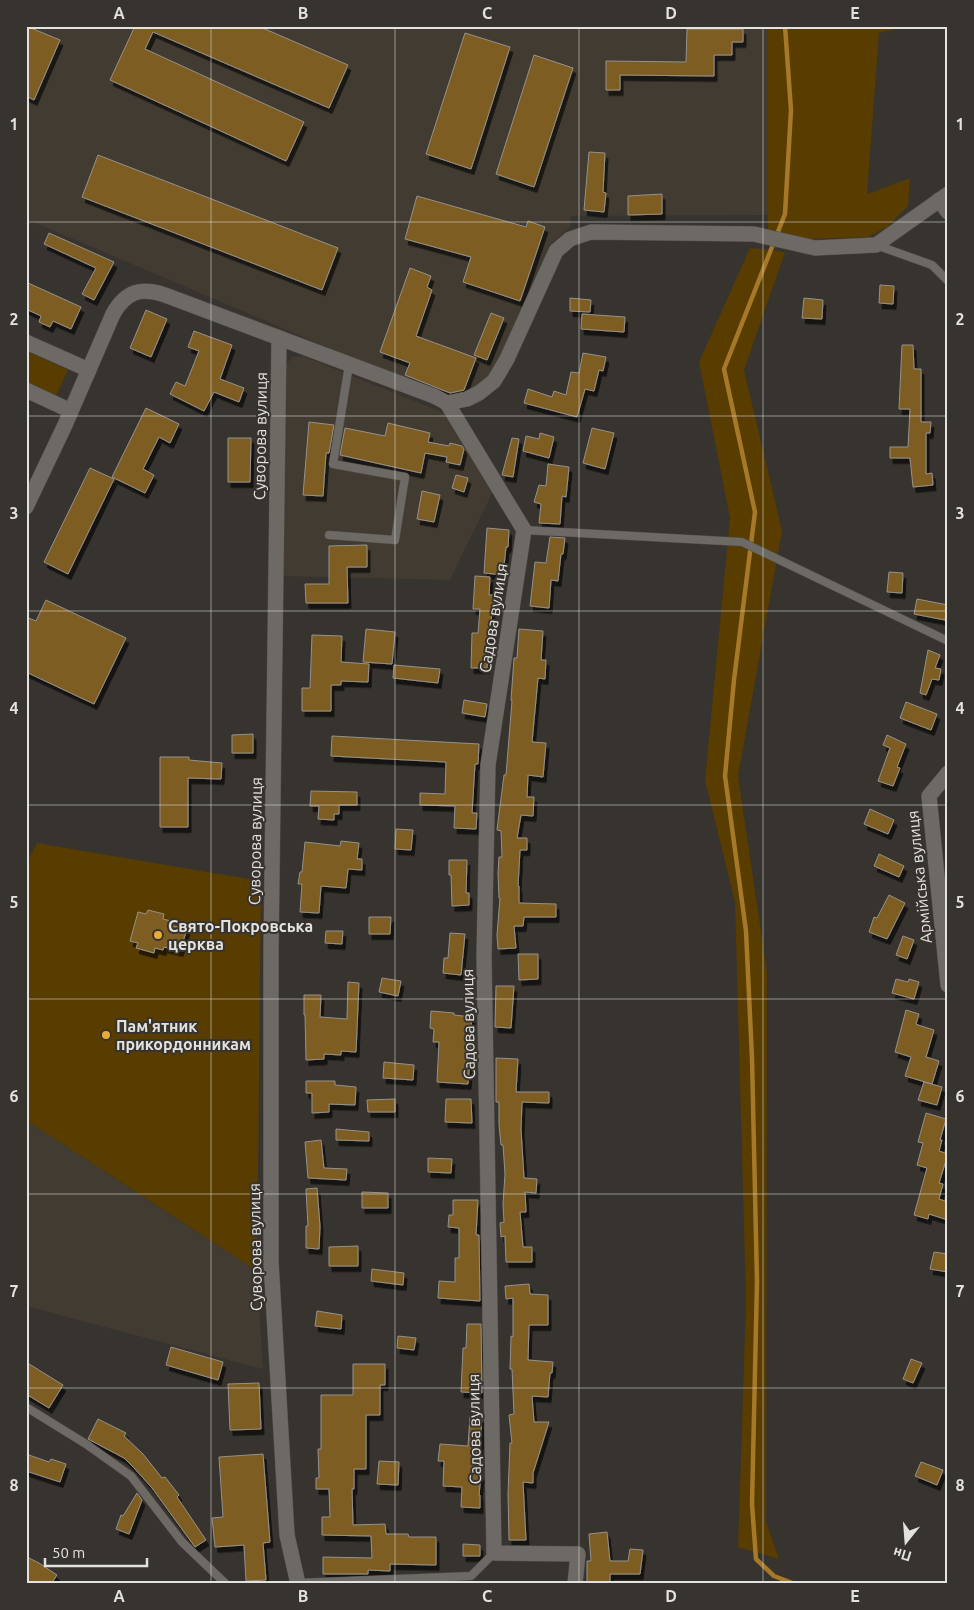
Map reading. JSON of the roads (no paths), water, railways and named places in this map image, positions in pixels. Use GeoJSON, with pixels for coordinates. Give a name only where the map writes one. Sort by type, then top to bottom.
{"type":"FeatureCollection","features":[{"type":"Feature","properties":{"kind":"street"},"geometry":{"type":"LineString","coordinates":[[448,404],[479,393],[494,381],[507,360],[556,251],[570,239],[591,232],[710,232],[754,234],[815,248],[876,245],[943,197],[948,212]]}},
{"type":"Feature","properties":{"kind":"street"},"geometry":{"type":"LineString","coordinates":[[26,507],[117,307],[126,297],[141,291],[150,291],[165,294],[434,396],[448,404],[524,530]]}},
{"type":"Feature","properties":{"kind":"street","name":"Суворова вулиця"},"geometry":{"type":"LineString","coordinates":[[279,338],[270,951],[271,1262],[287,1535],[297,1583]]}},
{"type":"Feature","properties":{"kind":"street"},"geometry":{"type":"LineString","coordinates":[[26,342],[89,370]]}},
{"type":"Feature","properties":{"kind":"street"},"geometry":{"type":"LineString","coordinates":[[26,390],[71,411]]}},
{"type":"Feature","properties":{"kind":"street","name":"Садова вулиця"},"geometry":{"type":"LineString","coordinates":[[494,1553],[484,956],[488,765],[524,530]]}},
{"type":"Feature","properties":{"kind":"street","name":"Армійська вулиця"},"geometry":{"type":"LineString","coordinates":[[948,773],[929,796],[948,985]]}},
{"type":"Feature","properties":{"kind":"street"},"geometry":{"type":"LineString","coordinates":[[494,1553],[578,1554],[575,1584]]}},
{"type":"Feature","properties":{"kind":"lane"},"geometry":{"type":"LineString","coordinates":[[876,245],[932,265],[948,281]]}},
{"type":"Feature","properties":{"kind":"lane"},"geometry":{"type":"LineString","coordinates":[[329,535],[395,540],[405,477],[334,464],[349,365]]}},
{"type":"Feature","properties":{"kind":"lane"},"geometry":{"type":"LineString","coordinates":[[524,530],[742,542],[948,641]]}},
{"type":"Feature","properties":{"kind":"lane"},"geometry":{"type":"LineString","coordinates":[[26,1407],[86,1444],[131,1476],[182,1542],[226,1584]]}},
{"type":"Feature","properties":{"kind":"lane"},"geometry":{"type":"LineString","coordinates":[[297,1583],[471,1576],[494,1553]]}},
{"type":"Feature","properties":{"kind":"waterway"},"geometry":{"type":"LineString","coordinates":[[785,26],[791,110],[785,214],[724,369],[755,512],[734,680],[725,776],[746,931],[752,1058],[757,1282],[752,1504],[756,1559],[774,1576],[795,1584]]}},
{"type":"Feature","properties":{"kind":"place","name":"Свято-Покровська церква"},"geometry":{"type":"Point","coordinates":[158,935]}},
{"type":"Feature","properties":{"kind":"place","name":"Пам'ятник прикордонникам"},"geometry":{"type":"Point","coordinates":[106,1035]}}]}
